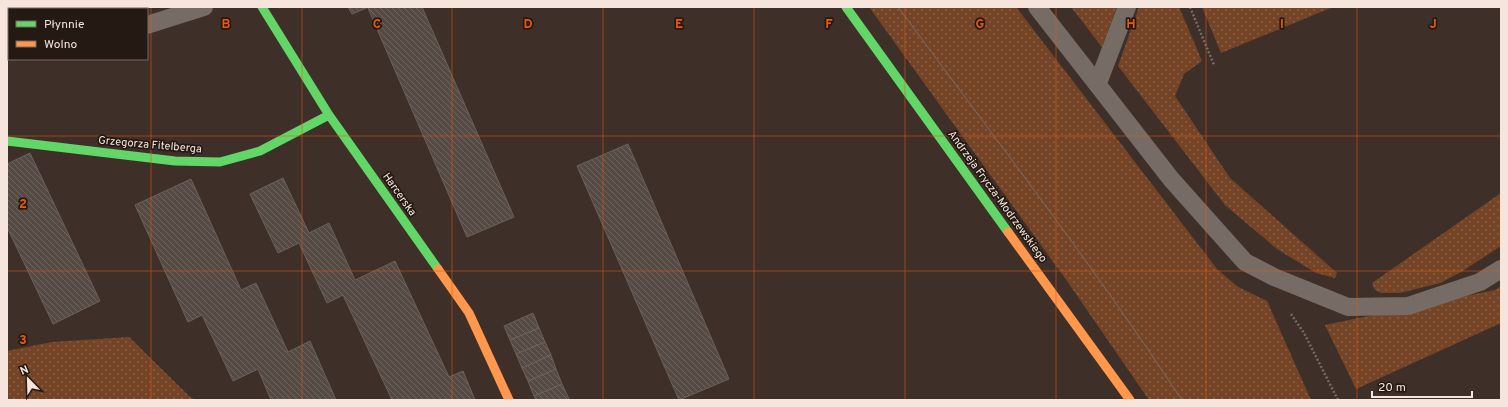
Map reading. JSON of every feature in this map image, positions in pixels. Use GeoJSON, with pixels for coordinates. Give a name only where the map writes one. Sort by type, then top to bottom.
{"type":"FeatureCollection","features":[{"type":"Feature","properties":{"kind":"street","name":"Harcerska"},"geometry":{"type":"LineString","coordinates":[[262,7],[329,115],[469,313],[509,400]]}},
{"type":"Feature","properties":{"kind":"street","name":"Andrzeja Frycza-Modrzewskiego"},"geometry":{"type":"LineString","coordinates":[[846,7],[1130,400]]}},
{"type":"Feature","properties":{"kind":"street","name":"Grzegorza Fitelberga"},"geometry":{"type":"LineString","coordinates":[[7,141],[176,161],[220,162],[260,151],[329,115]]}},
{"type":"Feature","properties":{"kind":"lane"},"geometry":{"type":"LineString","coordinates":[[148,25],[204,7]]}},
{"type":"Feature","properties":{"kind":"lane"},"geometry":{"type":"LineString","coordinates":[[1037,7],[1098,83],[1171,180],[1245,262],[1274,277],[1348,307],[1408,306],[1480,282],[1501,269]]}},
{"type":"Feature","properties":{"kind":"lane"},"geometry":{"type":"LineString","coordinates":[[1098,83],[1127,7]]}},
{"type":"Feature","properties":{"kind":"path"},"geometry":{"type":"LineString","coordinates":[[1190,7],[1214,65]]}},
{"type":"Feature","properties":{"kind":"path"},"geometry":{"type":"LineString","coordinates":[[1287,310],[1304,334],[1338,400]]}},
{"type":"Feature","properties":{"kind":"shaded area"},"geometry":{"type":"Polygon","coordinates":[[[869,7],[1016,7],[1217,269],[1238,287],[1267,301],[1311,400],[1149,400],[1067,281],[869,7]]]}},
{"type":"Feature","properties":{"kind":"shaded area"},"geometry":{"type":"Polygon","coordinates":[[[1071,7],[1117,7],[1102,47],[1071,7]]]}},
{"type":"Feature","properties":{"kind":"shaded area"},"geometry":{"type":"Polygon","coordinates":[[[1139,7],[1179,7],[1202,61],[1184,74],[1175,96],[1230,178],[1337,273],[1335,278],[1316,273],[1277,249],[1225,205],[1118,66],[1139,7]]]}},
{"type":"Feature","properties":{"kind":"shaded area"},"geometry":{"type":"Polygon","coordinates":[[[1202,7],[1333,7],[1221,53],[1202,7]]]}},
{"type":"Feature","properties":{"kind":"shaded area"},"geometry":{"type":"Polygon","coordinates":[[[1501,193],[1501,246],[1461,272],[1440,283],[1400,293],[1381,293],[1375,290],[1372,283],[1501,193]]]}},
{"type":"Feature","properties":{"kind":"shaded area"},"geometry":{"type":"Polygon","coordinates":[[[1501,286],[1501,323],[1356,389],[1325,325],[1495,290],[1501,286]]]}},
{"type":"Feature","properties":{"kind":"shaded area"},"geometry":{"type":"Polygon","coordinates":[[[129,337],[190,397],[196,400],[7,400],[7,351],[52,342],[129,337]]]}},
{"type":"Feature","properties":{"kind":"building"},"geometry":{"type":"Polygon","coordinates":[[[348,7],[369,7],[352,14],[348,7]]]}},
{"type":"Feature","properties":{"kind":"building"},"geometry":{"type":"Polygon","coordinates":[[[422,7],[514,217],[467,237],[368,8],[422,7]]]}},
{"type":"Feature","properties":{"kind":"building"},"geometry":{"type":"Polygon","coordinates":[[[628,144],[729,379],[679,400],[577,166],[628,144]]]}},
{"type":"Feature","properties":{"kind":"building"},"geometry":{"type":"Polygon","coordinates":[[[30,153],[100,301],[53,324],[7,227],[7,164],[30,153]]]}},
{"type":"Feature","properties":{"kind":"building"},"geometry":{"type":"Polygon","coordinates":[[[283,178],[309,233],[329,223],[355,280],[395,261],[449,377],[463,371],[475,400],[392,400],[343,295],[327,303],[299,243],[278,253],[250,194],[283,178]]]}},
{"type":"Feature","properties":{"kind":"building"},"geometry":{"type":"Polygon","coordinates":[[[191,179],[241,290],[256,283],[288,352],[310,341],[336,400],[271,400],[258,369],[233,381],[202,315],[188,322],[135,205],[191,179]]]}},
{"type":"Feature","properties":{"kind":"building"},"geometry":{"type":"Polygon","coordinates":[[[533,313],[539,328],[510,340],[504,326],[533,313]]]}},
{"type":"Feature","properties":{"kind":"building"},"geometry":{"type":"Polygon","coordinates":[[[539,328],[545,342],[516,354],[510,340],[539,328]]]}},
{"type":"Feature","properties":{"kind":"building"},"geometry":{"type":"Polygon","coordinates":[[[545,342],[551,355],[522,368],[516,354],[545,342]]]}},
{"type":"Feature","properties":{"kind":"building"},"geometry":{"type":"Polygon","coordinates":[[[551,355],[556,369],[528,381],[522,368],[551,355]]]}},
{"type":"Feature","properties":{"kind":"building"},"geometry":{"type":"Polygon","coordinates":[[[556,369],[562,384],[534,396],[528,381],[556,369]]]}},
{"type":"Feature","properties":{"kind":"building"},"geometry":{"type":"Polygon","coordinates":[[[562,384],[569,399],[536,400],[534,396],[562,384]]]}},
{"type":"Feature","properties":{"kind":"tram line"},"geometry":{"type":"LineString","coordinates":[[898,7],[1114,300],[1182,400]]}},
{"type":"Feature","properties":{"kind":"traffic: fast"},"geometry":{"type":"LineString","coordinates":[[262,7],[329,115],[438,269]]}},
{"type":"Feature","properties":{"kind":"traffic: fast"},"geometry":{"type":"LineString","coordinates":[[846,7],[1008,232]]}},
{"type":"Feature","properties":{"kind":"traffic: fast"},"geometry":{"type":"LineString","coordinates":[[7,141],[175,161],[220,162],[260,151],[329,115]]}},
{"type":"Feature","properties":{"kind":"traffic: slow"},"geometry":{"type":"LineString","coordinates":[[1008,232],[1130,400]]}},
{"type":"Feature","properties":{"kind":"traffic: slow"},"geometry":{"type":"LineString","coordinates":[[438,269],[469,313],[509,400]]}}]}
